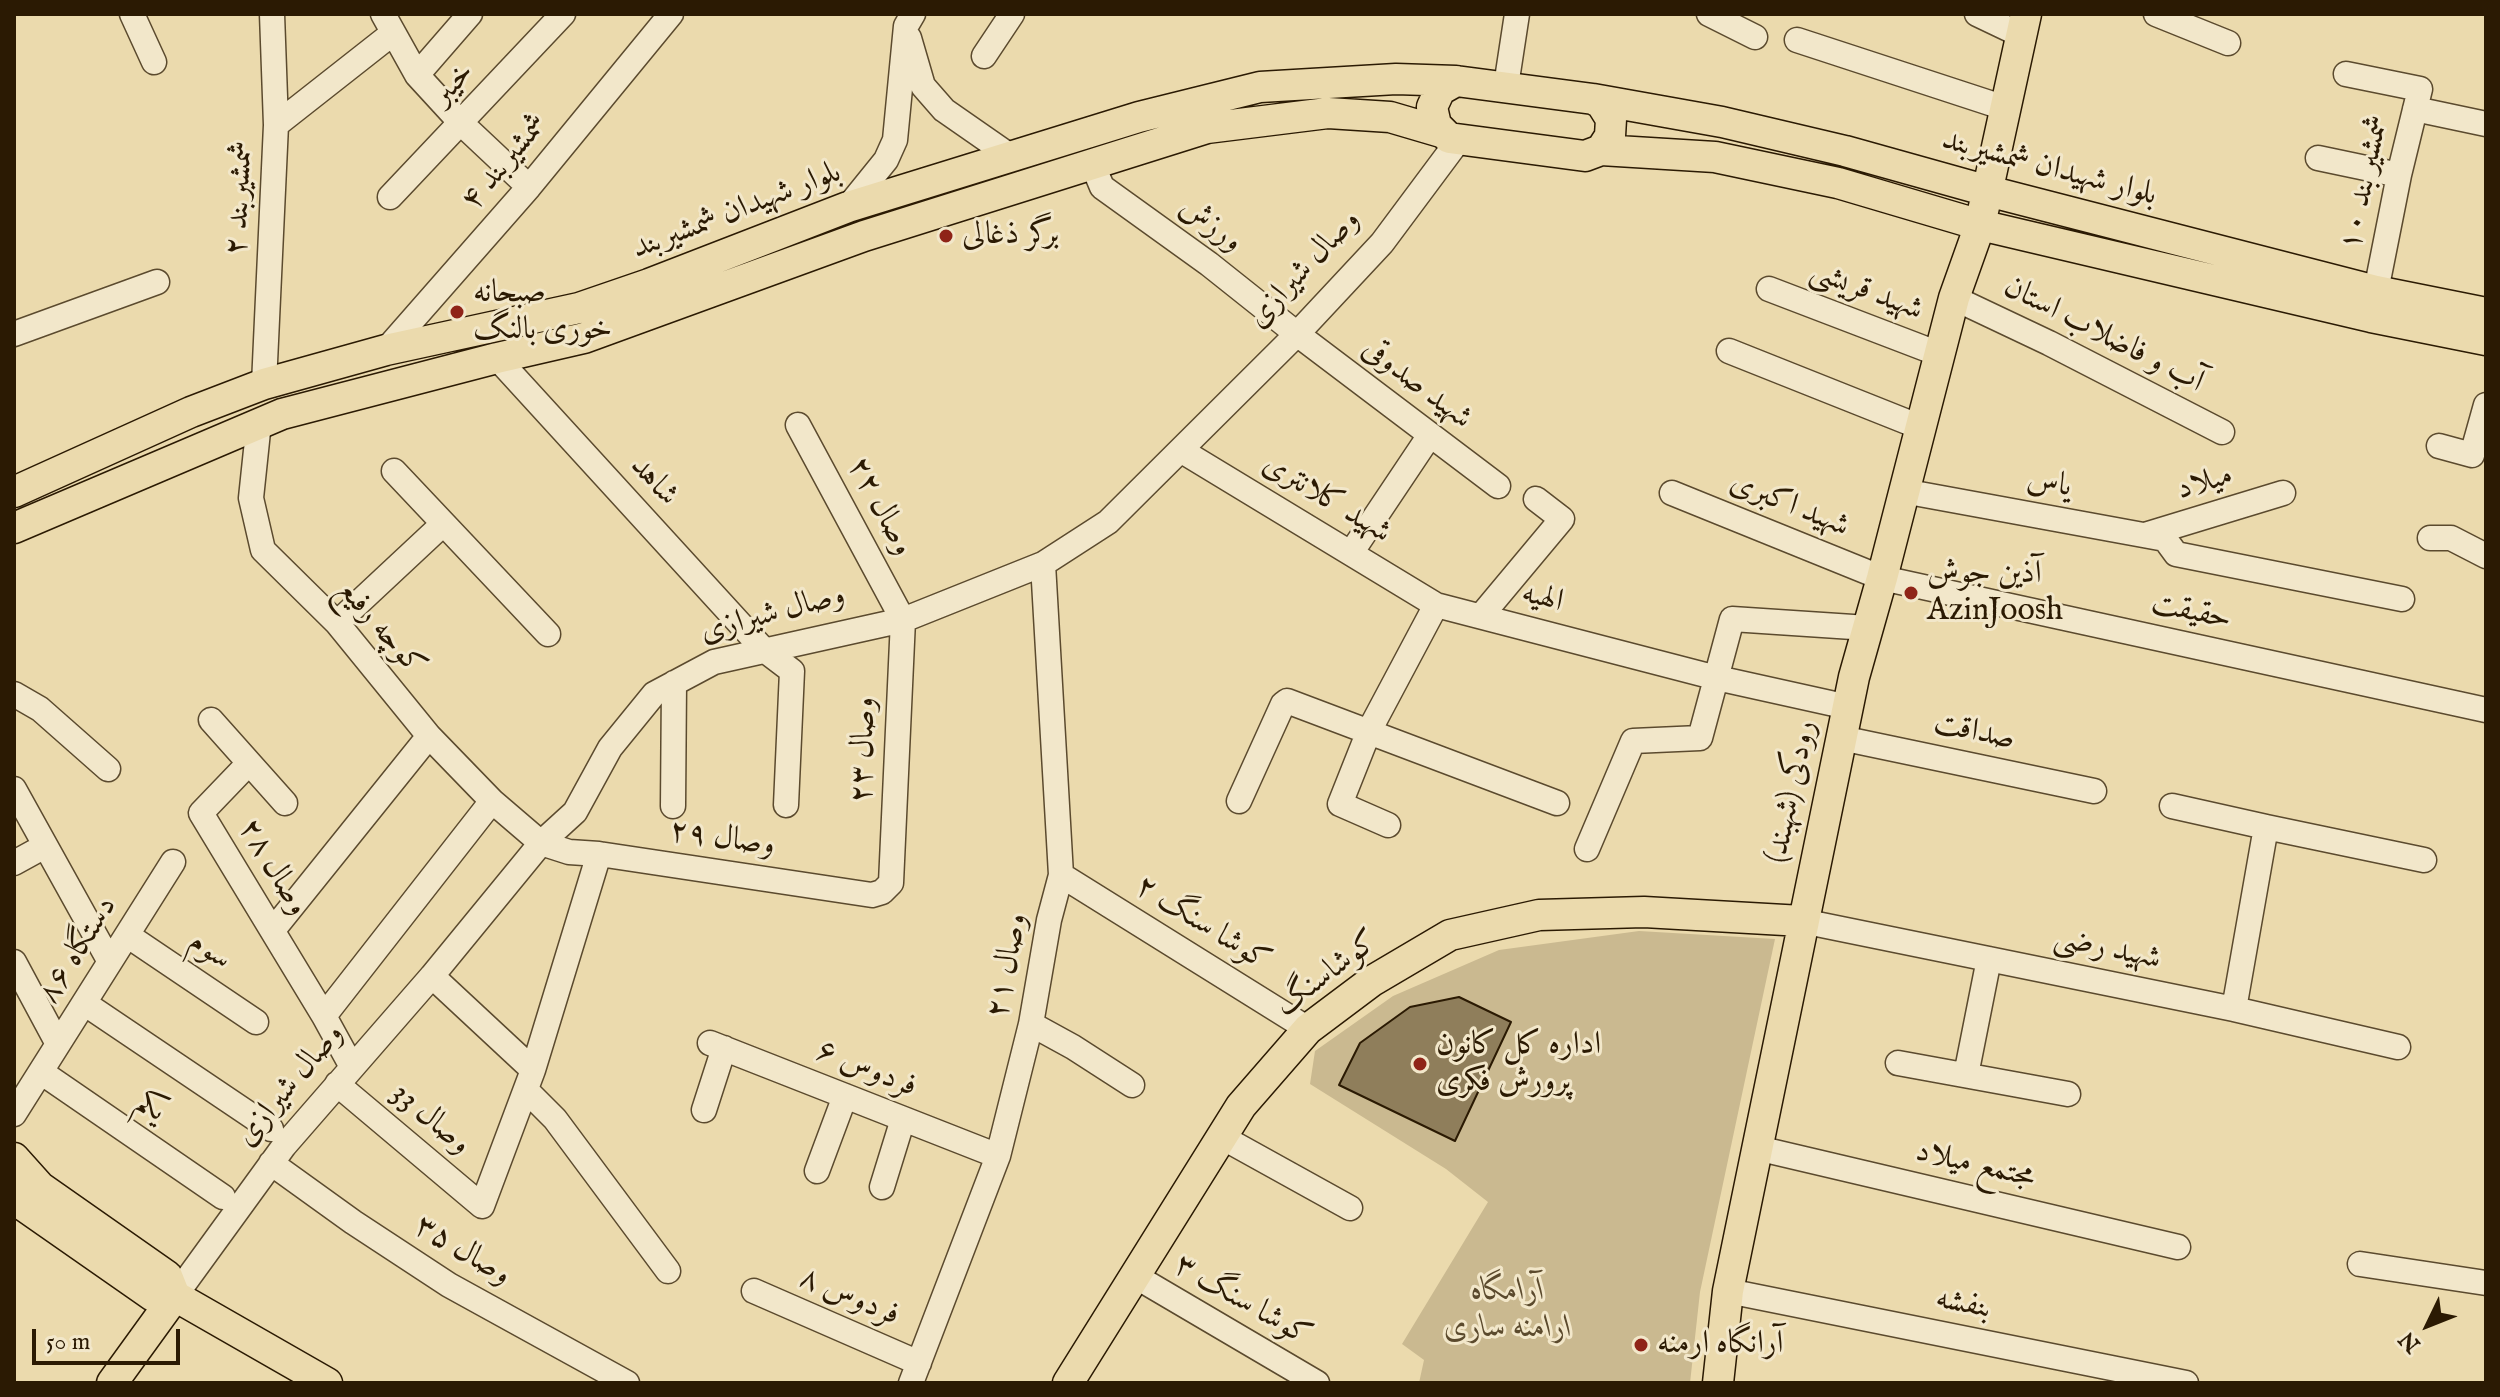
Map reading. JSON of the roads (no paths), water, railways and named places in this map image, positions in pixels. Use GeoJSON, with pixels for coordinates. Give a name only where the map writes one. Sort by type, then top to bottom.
{"type":"FeatureCollection","features":[{"type":"Feature","properties":{"kind":"main road"},"geometry":{"type":"LineString","coordinates":[[1988,191],[2024,24]]}},
{"type":"Feature","properties":{"kind":"main road","name":"بلوار شهیدان شمشیربند"},"geometry":{"type":"LineString","coordinates":[[14,492],[191,412],[264,384],[386,350],[579,308],[848,207],[1152,114],[1260,87],[1396,79],[1456,81],[1593,99],[1722,122],[1988,191],[2486,340]]}},
{"type":"Feature","properties":{"kind":"main road"},"geometry":{"type":"LineString","coordinates":[[1450,137],[1432,116],[1432,107],[1440,90],[1456,81]]}},
{"type":"Feature","properties":{"kind":"main road"},"geometry":{"type":"LineString","coordinates":[[1593,99],[1601,103],[1611,119],[1610,136],[1601,150]]}},
{"type":"Feature","properties":{"kind":"main road","name":"بلوار شهیدان شمشیربند"},"geometry":{"type":"LineString","coordinates":[[14,528],[259,422],[497,358],[584,338],[864,236],[1207,128],[1328,113],[1390,117],[1450,137],[1577,156],[1601,150],[1715,157],[1838,183],[1980,225],[2374,304],[2486,313]]}},
{"type":"Feature","properties":{"kind":"main road","name":"رودکی (شهبند)"},"geometry":{"type":"LineString","coordinates":[[1718,1383],[1728,1291],[1848,707],[1954,298],[1980,225],[1988,191]]}},
{"type":"Feature","properties":{"kind":"main road","name":"کوشاسنگ"},"geometry":{"type":"LineString","coordinates":[[1068,1383],[1241,1106],[1308,1029],[1372,981],[1450,935],[1539,915],[1644,912],[1802,921]]}},
{"type":"Feature","properties":{"kind":"main road"},"geometry":{"type":"LineString","coordinates":[[14,1158],[40,1187],[167,1276],[175,1296]]}},
{"type":"Feature","properties":{"kind":"main road"},"geometry":{"type":"LineString","coordinates":[[14,1195],[24,1206],[153,1296],[175,1296],[327,1383]]}},
{"type":"Feature","properties":{"kind":"main road","name":"وصال شیرازی"},"geometry":{"type":"LineString","coordinates":[[112,1383],[175,1296]]}},
{"type":"Feature","properties":{"kind":"street"},"geometry":{"type":"LineString","coordinates":[[132,14],[154,62]]}},
{"type":"Feature","properties":{"kind":"street","name":"شمشیربند ۲"},"geometry":{"type":"LineString","coordinates":[[264,384],[276,125],[272,14]]}},
{"type":"Feature","properties":{"kind":"street"},"geometry":{"type":"LineString","coordinates":[[417,75],[470,14]]}},
{"type":"Feature","properties":{"kind":"street","name":"خیبر"},"geometry":{"type":"LineString","coordinates":[[390,197],[563,14]]}},
{"type":"Feature","properties":{"kind":"street","name":"شمشیربند ۴"},"geometry":{"type":"LineString","coordinates":[[386,350],[529,187],[671,14]]}},
{"type":"Feature","properties":{"kind":"street"},"geometry":{"type":"LineString","coordinates":[[984,56],[1012,14]]}},
{"type":"Feature","properties":{"kind":"street"},"geometry":{"type":"LineString","coordinates":[[1506,86],[1517,14]]}},
{"type":"Feature","properties":{"kind":"street"},"geometry":{"type":"LineString","coordinates":[[1709,14],[1755,37]]}},
{"type":"Feature","properties":{"kind":"street"},"geometry":{"type":"LineString","coordinates":[[1977,14],[2024,24]]}},
{"type":"Feature","properties":{"kind":"street"},"geometry":{"type":"LineString","coordinates":[[2156,14],[2228,43]]}},
{"type":"Feature","properties":{"kind":"street"},"geometry":{"type":"LineString","coordinates":[[904,18],[923,86],[944,110],[1013,158]]}},
{"type":"Feature","properties":{"kind":"street"},"geometry":{"type":"LineString","coordinates":[[848,207],[886,160],[895,140],[904,18]]}},
{"type":"Feature","properties":{"kind":"street"},"geometry":{"type":"LineString","coordinates":[[276,125],[388,24],[417,75],[462,124],[529,187]]}},
{"type":"Feature","properties":{"kind":"street"},"geometry":{"type":"LineString","coordinates":[[1797,40],[2005,108]]}},
{"type":"Feature","properties":{"kind":"street"},"geometry":{"type":"LineString","coordinates":[[2346,74],[2486,124]]}},
{"type":"Feature","properties":{"kind":"street","name":"شمشیر بند ۱۰"},"geometry":{"type":"LineString","coordinates":[[2374,304],[2417,99]]}},
{"type":"Feature","properties":{"kind":"street","name":"وصال شیرازی"},"geometry":{"type":"LineString","coordinates":[[175,1296],[271,1163],[432,976],[541,843],[575,812],[610,748],[654,694],[714,662],[903,620],[1043,564],[1108,522],[1297,334],[1382,243],[1450,137]]}},
{"type":"Feature","properties":{"kind":"street"},"geometry":{"type":"LineString","coordinates":[[2318,158],[2399,175]]}},
{"type":"Feature","properties":{"kind":"street","name":"ورزش"},"geometry":{"type":"LineString","coordinates":[[1092,163],[1102,187],[1209,264],[1297,334]]}},
{"type":"Feature","properties":{"kind":"street"},"geometry":{"type":"LineString","coordinates":[[14,334],[157,282]]}},
{"type":"Feature","properties":{"kind":"street","name":"شهید قریشی"},"geometry":{"type":"LineString","coordinates":[[1769,289],[1939,354]]}},
{"type":"Feature","properties":{"kind":"street","name":"آب و فاضلاب استان"},"geometry":{"type":"LineString","coordinates":[[1954,298],[2222,432]]}},
{"type":"Feature","properties":{"kind":"street","name":"شهید صدوقی"},"geometry":{"type":"LineString","coordinates":[[1297,334],[1498,486]]}},
{"type":"Feature","properties":{"kind":"street"},"geometry":{"type":"LineString","coordinates":[[1729,351],[1920,427]]}},
{"type":"Feature","properties":{"kind":"street","name":"شاهد"},"geometry":{"type":"LineString","coordinates":[[497,358],[763,649],[792,671],[786,805]]}},
{"type":"Feature","properties":{"kind":"street"},"geometry":{"type":"LineString","coordinates":[[2439,446],[2472,455],[2486,405]]}},
{"type":"Feature","properties":{"kind":"street","name":"کوچه رفیع"},"geometry":{"type":"LineString","coordinates":[[259,422],[251,498],[263,550],[337,623],[429,736],[492,801],[541,843]]}},
{"type":"Feature","properties":{"kind":"street","name":"وصال ۲۲"},"geometry":{"type":"LineString","coordinates":[[798,425],[903,620]]}},
{"type":"Feature","properties":{"kind":"street"},"geometry":{"type":"LineString","coordinates":[[1351,553],[1430,435]]}},
{"type":"Feature","properties":{"kind":"street","name":"شهید کلانتری"},"geometry":{"type":"LineString","coordinates":[[1182,451],[1436,605]]}},
{"type":"Feature","properties":{"kind":"street"},"geometry":{"type":"LineString","coordinates":[[394,471],[548,634]]}},
{"type":"Feature","properties":{"kind":"street","name":"یاس"},"geometry":{"type":"LineString","coordinates":[[1903,491],[2165,539],[2176,554],[2402,599]]}},
{"type":"Feature","properties":{"kind":"street","name":"شهید اکبری"},"geometry":{"type":"LineString","coordinates":[[1672,493],[1882,578]]}},
{"type":"Feature","properties":{"kind":"street","name":"میلاد"},"geometry":{"type":"LineString","coordinates":[[2145,535],[2283,493]]}},
{"type":"Feature","properties":{"kind":"street"},"geometry":{"type":"LineString","coordinates":[[1481,616],[1562,519],[1536,499]]}},
{"type":"Feature","properties":{"kind":"street"},"geometry":{"type":"LineString","coordinates":[[337,623],[443,524]]}},
{"type":"Feature","properties":{"kind":"street"},"geometry":{"type":"LineString","coordinates":[[2430,538],[2451,538],[2486,556]]}},
{"type":"Feature","properties":{"kind":"street","name":"وصال ۲۱"},"geometry":{"type":"LineString","coordinates":[[915,1373],[998,1156],[1031,1024],[1049,920],[1061,875],[1043,564]]}},
{"type":"Feature","properties":{"kind":"street","name":"حقیقت"},"geometry":{"type":"LineString","coordinates":[[1882,578],[2486,710]]}},
{"type":"Feature","properties":{"kind":"street"},"geometry":{"type":"LineString","coordinates":[[1388,825],[1340,804],[1369,731],[1436,605]]}},
{"type":"Feature","properties":{"kind":"street","name":"الهیه"},"geometry":{"type":"LineString","coordinates":[[1436,605],[1717,678],[1848,707]]}},
{"type":"Feature","properties":{"kind":"street"},"geometry":{"type":"LineString","coordinates":[[1587,849],[1633,741],[1700,738],[1732,619],[1868,628]]}},
{"type":"Feature","properties":{"kind":"street","name":"وصال ۲۳"},"geometry":{"type":"LineString","coordinates":[[891,883],[903,620]]}},
{"type":"Feature","properties":{"kind":"street"},"geometry":{"type":"LineString","coordinates":[[673,806],[674,683]]}},
{"type":"Feature","properties":{"kind":"street"},"geometry":{"type":"LineString","coordinates":[[14,694],[40,709],[108,769]]}},
{"type":"Feature","properties":{"kind":"street"},"geometry":{"type":"LineString","coordinates":[[1239,801],[1287,701],[1557,803]]}},
{"type":"Feature","properties":{"kind":"street","name":"وصال ۲۸"},"geometry":{"type":"LineString","coordinates":[[211,720],[285,803]]}},
{"type":"Feature","properties":{"kind":"street"},"geometry":{"type":"LineString","coordinates":[[273,930],[429,736]]}},
{"type":"Feature","properties":{"kind":"street","name":"صداقت"},"geometry":{"type":"LineString","coordinates":[[1841,738],[2094,791]]}},
{"type":"Feature","properties":{"kind":"street","name":"وصال ۲۸"},"geometry":{"type":"LineString","coordinates":[[249,763],[201,813],[324,1016],[345,1076]]}},
{"type":"Feature","properties":{"kind":"street"},"geometry":{"type":"LineString","coordinates":[[14,789],[110,962]]}},
{"type":"Feature","properties":{"kind":"street"},"geometry":{"type":"LineString","coordinates":[[324,1016],[492,801]]}},
{"type":"Feature","properties":{"kind":"street"},"geometry":{"type":"LineString","coordinates":[[2172,806],[2424,860]]}},
{"type":"Feature","properties":{"kind":"street"},"geometry":{"type":"LineString","coordinates":[[2234,1009],[2266,827]]}},
{"type":"Feature","properties":{"kind":"street","name":"وصال ۲۹"},"geometry":{"type":"LineString","coordinates":[[541,843],[569,852],[872,895],[882,892],[891,883]]}},
{"type":"Feature","properties":{"kind":"street"},"geometry":{"type":"LineString","coordinates":[[14,863],[45,846]]}},
{"type":"Feature","properties":{"kind":"street"},"geometry":{"type":"LineString","coordinates":[[530,1080],[599,854]]}},
{"type":"Feature","properties":{"kind":"street","name":"دستگاه ۸۶"},"geometry":{"type":"LineString","coordinates":[[14,1114],[173,862]]}},
{"type":"Feature","properties":{"kind":"street","name":"کوشا سنگ ۲"},"geometry":{"type":"LineString","coordinates":[[1061,875],[1308,1029]]}},
{"type":"Feature","properties":{"kind":"street","name":"شهید رضی"},"geometry":{"type":"LineString","coordinates":[[1802,921],[2234,1009],[2398,1047]]}},
{"type":"Feature","properties":{"kind":"street","name":"سوم"},"geometry":{"type":"LineString","coordinates":[[127,935],[256,1022]]}},
{"type":"Feature","properties":{"kind":"street"},"geometry":{"type":"LineString","coordinates":[[1966,1075],[1989,959]]}},
{"type":"Feature","properties":{"kind":"street"},"geometry":{"type":"LineString","coordinates":[[14,962],[58,1044]]}},
{"type":"Feature","properties":{"kind":"street"},"geometry":{"type":"LineString","coordinates":[[432,976],[530,1080],[555,1119],[668,1271]]}},
{"type":"Feature","properties":{"kind":"street"},"geometry":{"type":"LineString","coordinates":[[84,1003],[271,1129]]}},
{"type":"Feature","properties":{"kind":"street"},"geometry":{"type":"LineString","coordinates":[[1031,1024],[1132,1085]]}},
{"type":"Feature","properties":{"kind":"street","name":"فردوس ۶"},"geometry":{"type":"LineString","coordinates":[[704,1110],[717,1045],[998,1156]]}},
{"type":"Feature","properties":{"kind":"street"},"geometry":{"type":"LineString","coordinates":[[1898,1063],[2068,1094]]}},
{"type":"Feature","properties":{"kind":"street","name":"یکم"},"geometry":{"type":"LineString","coordinates":[[41,1072],[223,1197]]}},
{"type":"Feature","properties":{"kind":"street","name":"وصال 33"},"geometry":{"type":"LineString","coordinates":[[345,1076],[482,1206],[530,1080]]}},
{"type":"Feature","properties":{"kind":"street"},"geometry":{"type":"LineString","coordinates":[[817,1171],[845,1096]]}},
{"type":"Feature","properties":{"kind":"street"},"geometry":{"type":"LineString","coordinates":[[882,1187],[903,1119]]}},
{"type":"Feature","properties":{"kind":"street"},"geometry":{"type":"LineString","coordinates":[[1220,1136],[1350,1208]]}},
{"type":"Feature","properties":{"kind":"street","name":"مجتمع میلاد"},"geometry":{"type":"LineString","coordinates":[[1757,1148],[2178,1247]]}},
{"type":"Feature","properties":{"kind":"street","name":"وصال ۳۵"},"geometry":{"type":"LineString","coordinates":[[271,1163],[449,1285],[627,1383]]}},
{"type":"Feature","properties":{"kind":"street"},"geometry":{"type":"LineString","coordinates":[[2360,1264],[2486,1283]]}},
{"type":"Feature","properties":{"kind":"street","name":"کوشا سنگ ۳"},"geometry":{"type":"LineString","coordinates":[[1135,1276],[1317,1383]]}},
{"type":"Feature","properties":{"kind":"street","name":"فردوس ۸"},"geometry":{"type":"LineString","coordinates":[[754,1291],[915,1373]]}},
{"type":"Feature","properties":{"kind":"street","name":"بنفشه"},"geometry":{"type":"LineString","coordinates":[[1728,1291],[2186,1383]]}},
{"type":"Feature","properties":{"kind":"place","name":"برگر ذغالی"},"geometry":{"type":"Point","coordinates":[946,236]}},
{"type":"Feature","properties":{"kind":"place","name":"صبحانه خوری بالنگ"},"geometry":{"type":"Point","coordinates":[457,312]}},
{"type":"Feature","properties":{"kind":"place","name":"آذین جوش AzinJoosh"},"geometry":{"type":"Point","coordinates":[1911,593]}},
{"type":"Feature","properties":{"kind":"place","name":"اداره کل کانون پرورش فکری"},"geometry":{"type":"Point","coordinates":[1420,1064]}},
{"type":"Feature","properties":{"kind":"place","name":"آرانگاه ارمنه"},"geometry":{"type":"Point","coordinates":[1641,1345]}},
{"type":"Feature","properties":{"kind":"park label","name":"آرامگاه ارامنه ساری"},"geometry":{"type":"Point","coordinates":[1508,1310]}}]}
